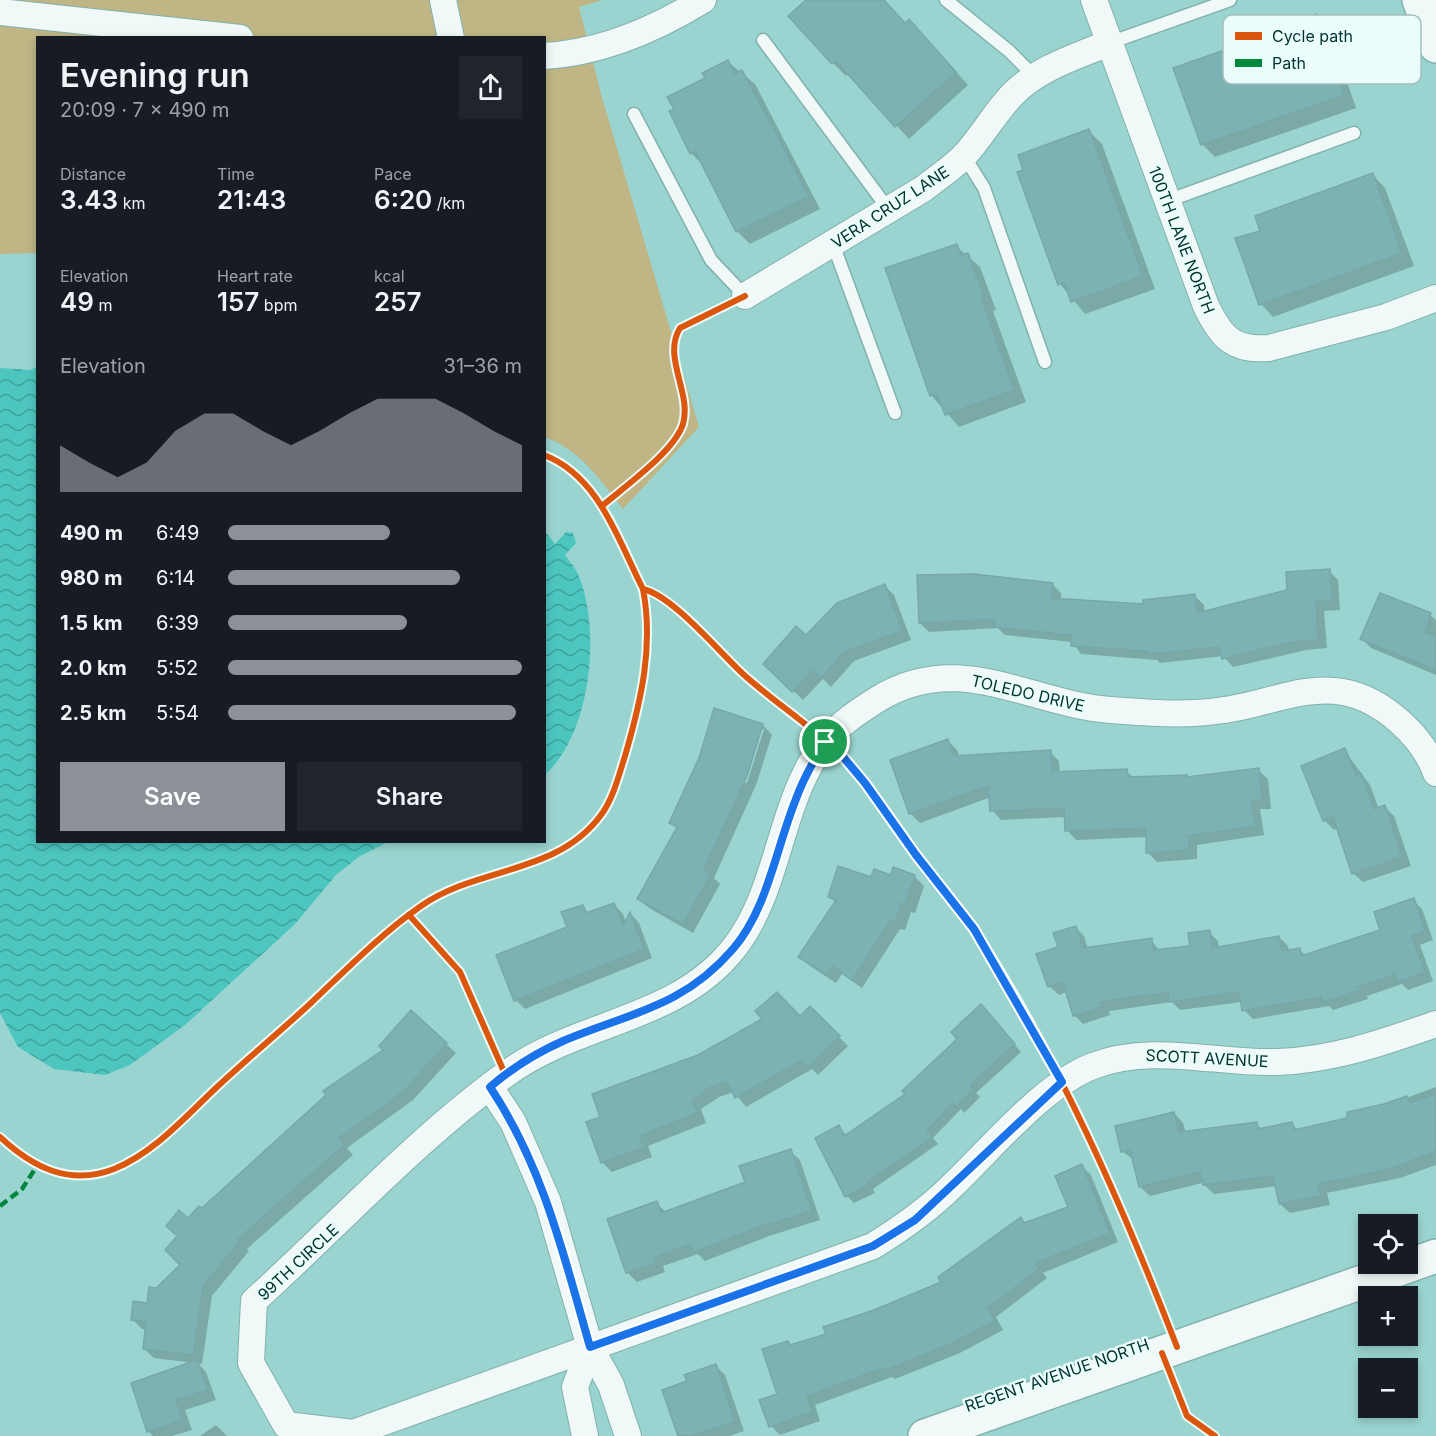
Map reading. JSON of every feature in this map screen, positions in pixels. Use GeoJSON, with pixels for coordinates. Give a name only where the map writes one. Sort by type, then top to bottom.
{"type":"FeatureCollection","features":[{"type":"Feature","properties":{"kind":"street"},"geometry":{"type":"LineString","coordinates":[[443,0],[451,36]]}},
{"type":"Feature","properties":{"kind":"street"},"geometry":{"type":"LineString","coordinates":[[546,56],[574,55],[665,24],[703,0]]}},
{"type":"Feature","properties":{"kind":"street","name":"100TH LANE NORTH"},"geometry":{"type":"LineString","coordinates":[[1094,0],[1206,306],[1224,335],[1238,346],[1252,350],[1269,348],[1386,317],[1436,298]]}},
{"type":"Feature","properties":{"kind":"street"},"geometry":{"type":"LineString","coordinates":[[1419,0],[1436,46]]}},
{"type":"Feature","properties":{"kind":"street"},"geometry":{"type":"LineString","coordinates":[[0,12],[222,36]]}},
{"type":"Feature","properties":{"kind":"street","name":"VERA CRUZ LANE"},"geometry":{"type":"LineString","coordinates":[[746,296],[923,189],[964,156],[1013,95],[1035,77],[1059,62],[1109,44]]}},
{"type":"Feature","properties":{"kind":"street","name":"TOLEDO DRIVE"},"geometry":{"type":"LineString","coordinates":[[490,1087],[532,1056],[561,1042],[661,1006],[687,991],[713,970],[734,948],[750,923],[795,799],[825,742],[856,714],[882,696],[908,685],[967,677],[999,682],[1068,703],[1105,710],[1184,714],[1226,710],[1320,690],[1345,692],[1372,702],[1393,716],[1414,737],[1436,773]]}},
{"type":"Feature","properties":{"kind":"street","name":"SCOTT AVENUE"},"geometry":{"type":"LineString","coordinates":[[590,1347],[873,1246],[915,1220],[1062,1082],[1093,1066],[1135,1055],[1248,1062],[1315,1058],[1357,1051],[1436,1024]]}},
{"type":"Feature","properties":{"kind":"street"},"geometry":{"type":"LineString","coordinates":[[490,1087],[513,1122],[548,1202],[590,1347],[611,1385],[628,1436]]}},
{"type":"Feature","properties":{"kind":"street","name":"99TH CIRCLE"},"geometry":{"type":"LineString","coordinates":[[490,1087],[434,1131],[327,1235],[254,1301],[251,1363],[286,1425],[353,1433],[590,1347]]}},
{"type":"Feature","properties":{"kind":"street","name":"REGENT AVENUE NORTH"},"geometry":{"type":"LineString","coordinates":[[925,1436],[1436,1256]]}},
{"type":"Feature","properties":{"kind":"street"},"geometry":{"type":"LineString","coordinates":[[585,1436],[574,1387],[590,1347]]}},
{"type":"Feature","properties":{"kind":"lane"},"geometry":{"type":"LineString","coordinates":[[946,0],[1009,51],[1035,77]]}},
{"type":"Feature","properties":{"kind":"lane"},"geometry":{"type":"LineString","coordinates":[[1109,44],[1230,0]]}},
{"type":"Feature","properties":{"kind":"lane"},"geometry":{"type":"LineString","coordinates":[[764,40],[889,210]]}},
{"type":"Feature","properties":{"kind":"lane"},"geometry":{"type":"LineString","coordinates":[[634,114],[711,260],[746,296]]}},
{"type":"Feature","properties":{"kind":"lane"},"geometry":{"type":"LineString","coordinates":[[1167,201],[1354,133]]}},
{"type":"Feature","properties":{"kind":"lane"},"geometry":{"type":"LineString","coordinates":[[964,156],[984,188],[1045,362]]}},
{"type":"Feature","properties":{"kind":"lane"},"geometry":{"type":"LineString","coordinates":[[833,244],[895,413]]}},
{"type":"Feature","properties":{"kind":"shaded area"},"geometry":{"type":"Polygon","coordinates":[[[0,0],[603,0],[579,7],[601,94],[699,427],[623,509],[597,476],[579,458],[546,437],[546,36],[36,36],[36,253],[0,254],[0,0]]]}},
{"type":"Feature","properties":{"kind":"water"},"geometry":{"type":"Polygon","coordinates":[[[36,367],[36,843],[386,843],[360,856],[336,875],[295,924],[185,1025],[130,1065],[105,1075],[54,1069],[18,1047],[0,1013],[0,368],[30,370],[36,367]]]}},
{"type":"Feature","properties":{"kind":"water"},"geometry":{"type":"Polygon","coordinates":[[[566,532],[573,533],[576,543],[565,555],[578,574],[585,597],[590,651],[588,680],[582,708],[573,734],[561,757],[546,774],[546,533],[555,544],[566,532]]]}},
{"type":"Feature","properties":{"kind":"building"},"geometry":{"type":"Polygon","coordinates":[[[806,0],[884,0],[905,23],[909,19],[956,72],[895,127],[836,61],[832,64],[788,16],[806,0]]]}},
{"type":"Feature","properties":{"kind":"building"},"geometry":{"type":"Polygon","coordinates":[[[1223,51],[1223,84],[1340,84],[1344,95],[1201,145],[1173,68],[1223,51]]]}},
{"type":"Feature","properties":{"kind":"building"},"geometry":{"type":"Polygon","coordinates":[[[728,60],[735,74],[742,70],[809,196],[736,232],[695,151],[690,154],[669,111],[674,109],[667,97],[705,78],[702,73],[728,60]]]}},
{"type":"Feature","properties":{"kind":"building"},"geometry":{"type":"Polygon","coordinates":[[[1089,129],[1143,276],[1071,302],[1064,282],[1058,285],[1017,172],[1023,170],[1018,155],[1089,129]]]}},
{"type":"Feature","properties":{"kind":"building"},"geometry":{"type":"Polygon","coordinates":[[[1373,173],[1402,253],[1259,305],[1235,238],[1260,231],[1255,216],[1373,173]]]}},
{"type":"Feature","properties":{"kind":"building"},"geometry":{"type":"Polygon","coordinates":[[[957,244],[961,255],[968,253],[984,297],[981,298],[1014,390],[945,415],[937,394],[930,396],[885,268],[957,244]]]}},
{"type":"Feature","properties":{"kind":"building"},"geometry":{"type":"Polygon","coordinates":[[[1330,569],[1332,601],[1316,602],[1318,640],[1296,641],[1222,659],[1219,647],[1150,654],[1149,651],[1071,646],[1071,635],[995,627],[995,619],[919,623],[917,575],[974,574],[1053,583],[1052,598],[1143,604],[1143,600],[1195,594],[1197,613],[1287,590],[1286,572],[1330,569]]]}},
{"type":"Feature","properties":{"kind":"building"},"geometry":{"type":"Polygon","coordinates":[[[885,584],[902,631],[844,652],[821,678],[813,670],[792,692],[763,664],[796,626],[806,635],[837,603],[885,584]]]}},
{"type":"Feature","properties":{"kind":"building"},"geometry":{"type":"Polygon","coordinates":[[[1380,593],[1431,613],[1425,632],[1436,637],[1436,670],[1360,639],[1380,593]]]}},
{"type":"Feature","properties":{"kind":"building"},"geometry":{"type":"Polygon","coordinates":[[[714,708],[763,724],[747,776],[704,869],[711,874],[683,924],[637,899],[677,827],[669,823],[699,758],[714,708]]]}},
{"type":"Feature","properties":{"kind":"building"},"geometry":{"type":"Polygon","coordinates":[[[948,739],[954,756],[1051,750],[1052,772],[1127,769],[1128,777],[1187,775],[1187,777],[1259,768],[1262,800],[1251,800],[1256,826],[1188,836],[1189,850],[1146,853],[1146,828],[1065,831],[1064,808],[990,811],[988,786],[909,814],[890,760],[948,739]]]}},
{"type":"Feature","properties":{"kind":"building"},"geometry":{"type":"Polygon","coordinates":[[[1345,748],[1356,775],[1361,773],[1374,809],[1385,805],[1402,857],[1352,874],[1333,817],[1323,821],[1301,766],[1345,748]]]}},
{"type":"Feature","properties":{"kind":"building"},"geometry":{"type":"Polygon","coordinates":[[[838,866],[871,877],[874,869],[891,875],[893,867],[915,875],[905,905],[901,903],[895,922],[891,920],[852,980],[832,966],[826,974],[798,957],[836,900],[828,897],[838,866]]]}},
{"type":"Feature","properties":{"kind":"building"},"geometry":{"type":"Polygon","coordinates":[[[1414,898],[1425,931],[1412,936],[1425,972],[1398,982],[1395,974],[1359,987],[1360,990],[1323,1002],[1321,997],[1242,1011],[1239,992],[1169,1002],[1168,992],[1101,1002],[1102,1007],[1073,1016],[1063,982],[1048,987],[1036,954],[1058,947],[1053,933],[1076,926],[1083,948],[1152,938],[1153,950],[1190,946],[1188,933],[1210,930],[1212,948],[1279,936],[1282,951],[1300,948],[1301,956],[1380,930],[1374,912],[1414,898]]]}},
{"type":"Feature","properties":{"kind":"building"},"geometry":{"type":"Polygon","coordinates":[[[614,903],[623,926],[630,912],[644,949],[514,1001],[496,955],[567,927],[561,912],[583,905],[586,913],[614,903]]]}},
{"type":"Feature","properties":{"kind":"building"},"geometry":{"type":"Polygon","coordinates":[[[777,992],[800,1016],[810,1006],[840,1036],[808,1067],[802,1060],[735,1098],[727,1082],[709,1088],[692,1100],[697,1113],[640,1136],[644,1147],[601,1163],[586,1122],[600,1117],[592,1094],[698,1055],[762,1019],[755,1011],[777,992]]]}},
{"type":"Feature","properties":{"kind":"building"},"geometry":{"type":"Polygon","coordinates":[[[981,1004],[1015,1044],[970,1085],[974,1089],[956,1107],[953,1103],[927,1130],[932,1137],[867,1182],[869,1185],[845,1197],[815,1138],[839,1125],[844,1136],[905,1094],[902,1091],[957,1039],[951,1032],[981,1004]]]}},
{"type":"Feature","properties":{"kind":"building"},"geometry":{"type":"Polygon","coordinates":[[[411,1010],[447,1043],[404,1091],[339,1138],[344,1145],[238,1239],[240,1241],[203,1286],[193,1355],[143,1349],[146,1322],[131,1320],[133,1301],[147,1303],[149,1287],[156,1288],[180,1265],[165,1250],[177,1236],[166,1226],[179,1210],[188,1218],[199,1206],[202,1208],[326,1095],[323,1091],[383,1050],[379,1046],[411,1010]]]}},
{"type":"Feature","properties":{"kind":"building"},"geometry":{"type":"Polygon","coordinates":[[[1436,1094],[1436,1151],[1390,1169],[1318,1184],[1321,1196],[1279,1204],[1273,1176],[1203,1185],[1200,1172],[1139,1187],[1130,1150],[1121,1152],[1115,1126],[1174,1112],[1179,1132],[1257,1122],[1258,1129],[1292,1122],[1294,1130],[1347,1118],[1347,1112],[1384,1104],[1407,1096],[1410,1103],[1436,1094]]]}},
{"type":"Feature","properties":{"kind":"building"},"geometry":{"type":"Polygon","coordinates":[[[791,1149],[812,1211],[759,1227],[694,1252],[691,1244],[655,1257],[657,1263],[626,1273],[607,1219],[657,1201],[661,1213],[745,1182],[739,1166],[791,1149]]]}},
{"type":"Feature","properties":{"kind":"building"},"geometry":{"type":"Polygon","coordinates":[[[1082,1164],[1110,1233],[1035,1263],[1039,1269],[988,1308],[995,1321],[950,1344],[884,1371],[883,1368],[807,1396],[812,1412],[769,1427],[759,1400],[777,1394],[762,1349],[788,1341],[790,1345],[826,1334],[823,1327],[874,1310],[941,1282],[938,1277],[1021,1217],[1024,1223],[1068,1207],[1055,1176],[1082,1164]]]}},
{"type":"Feature","properties":{"kind":"building"},"geometry":{"type":"Polygon","coordinates":[[[197,1360],[208,1390],[176,1400],[183,1420],[147,1432],[131,1383],[197,1360]]]}},
{"type":"Feature","properties":{"kind":"building"},"geometry":{"type":"Polygon","coordinates":[[[716,1364],[735,1422],[692,1436],[678,1436],[662,1390],[687,1381],[684,1375],[716,1364]]]}},
{"type":"Feature","properties":{"kind":"marked path"},"geometry":{"type":"LineString","coordinates":[[0,1206],[22,1189],[37,1166]]}},
{"type":"Feature","properties":{"kind":"cycle path"},"geometry":{"type":"LineString","coordinates":[[602,506],[670,446],[683,424],[684,400],[674,351],[675,339],[680,328],[745,296]]}},
{"type":"Feature","properties":{"kind":"cycle path"},"geometry":{"type":"LineString","coordinates":[[0,1137],[39,1165],[67,1175],[98,1174],[129,1162],[169,1133],[406,917],[443,893],[540,860],[562,849],[583,834],[601,815],[618,779],[641,694],[647,631],[643,589],[615,531],[593,494],[563,465],[546,456]]}},
{"type":"Feature","properties":{"kind":"cycle path"},"geometry":{"type":"LineString","coordinates":[[643,589],[668,602],[743,674],[845,759],[967,919],[1005,979],[1061,1081],[1111,1186],[1177,1347]]}},
{"type":"Feature","properties":{"kind":"cycle path"},"geometry":{"type":"LineString","coordinates":[[409,915],[460,972],[505,1074]]}},
{"type":"Feature","properties":{"kind":"cycle path"},"geometry":{"type":"LineString","coordinates":[[1162,1353],[1187,1416],[1215,1436]]}},
{"type":"Feature","properties":{"kind":"route"},"geometry":{"type":"LineString","coordinates":[[825,742],[839,752],[865,783],[916,855],[974,929],[1008,984],[1062,1082],[915,1220],[873,1246],[590,1347],[548,1202],[513,1122],[490,1087],[532,1056],[590,1030],[661,1006],[687,991],[713,970],[734,948],[750,923],[763,893],[795,799],[825,742]]}}]}
